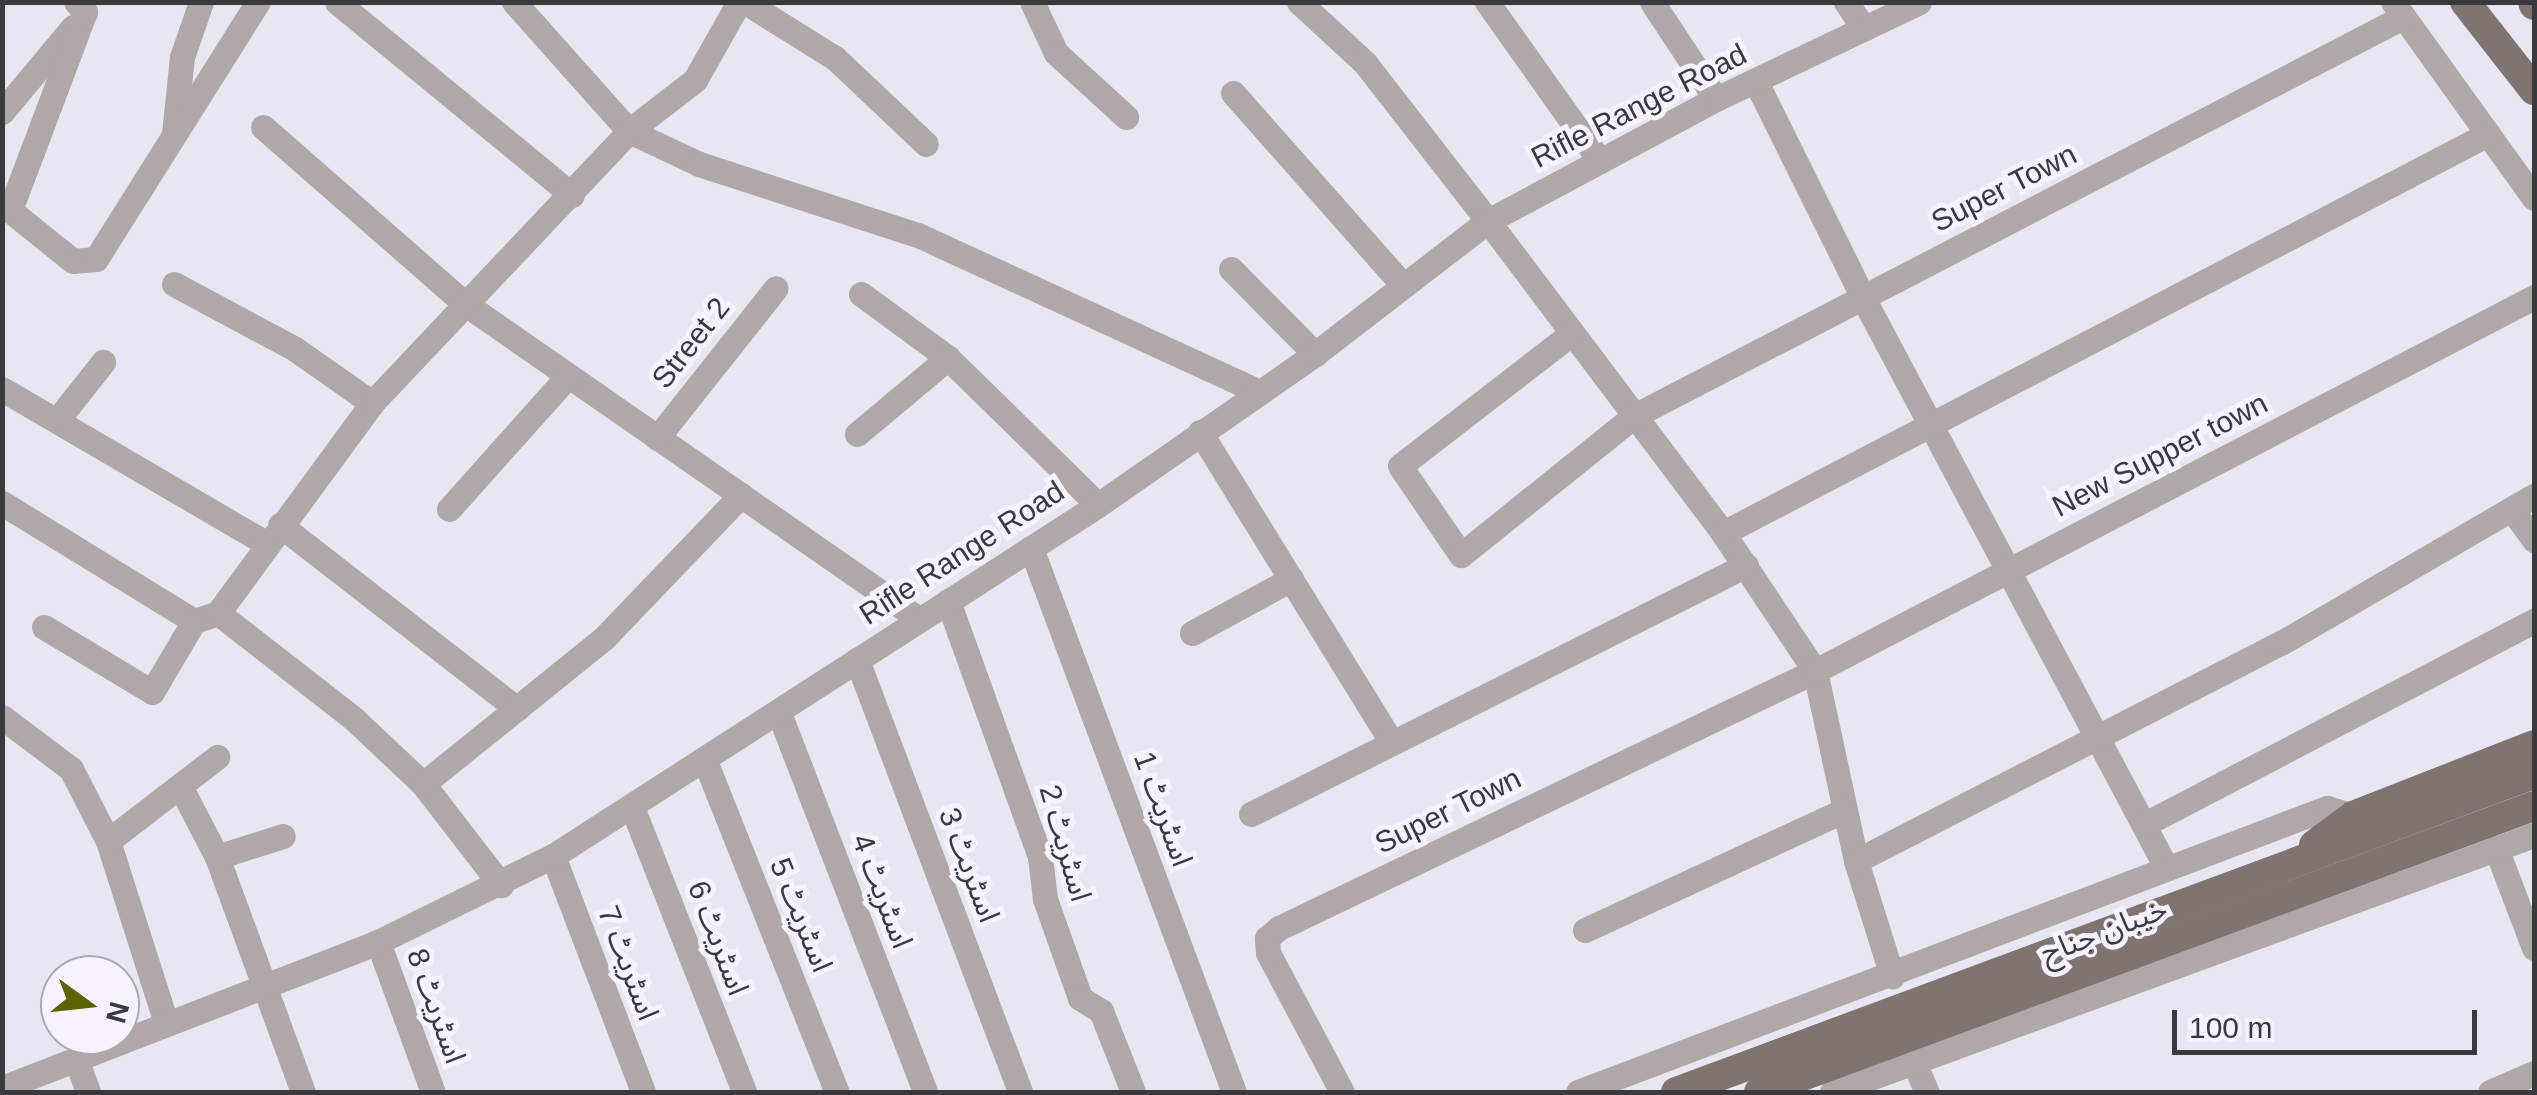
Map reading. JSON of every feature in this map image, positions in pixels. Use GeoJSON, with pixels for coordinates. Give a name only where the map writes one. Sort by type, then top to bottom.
{"type":"FeatureCollection","features":[{"type":"Feature","properties":{"kind":"main road"},"geometry":{"type":"LineString","coordinates":[[2465,2],[2534,90]]}},
{"type":"Feature","properties":{"kind":"main road"},"geometry":{"type":"LineString","coordinates":[[2364,825],[2534,744]]}},
{"type":"Feature","properties":{"kind":"main road"},"geometry":{"type":"LineString","coordinates":[[2364,825],[2534,774]]}},
{"type":"Feature","properties":{"kind":"main road","name":"خیبان جناح"},"geometry":{"type":"LineString","coordinates":[[1759,1092],[2534,806]]}},
{"type":"Feature","properties":{"kind":"main road","name":"خیبان جناح"},"geometry":{"type":"LineString","coordinates":[[1676,1092],[2296,859],[2364,825]]}},
{"type":"Feature","properties":{"kind":"street"},"geometry":{"type":"LineString","coordinates":[[172,142],[182,58],[200,2]]}},
{"type":"Feature","properties":{"kind":"street"},"geometry":{"type":"LineString","coordinates":[[80,7],[6,207],[85,265],[96,260],[258,2]]}},
{"type":"Feature","properties":{"kind":"street"},"geometry":{"type":"LineString","coordinates":[[337,2],[572,195]]}},
{"type":"Feature","properties":{"kind":"street"},"geometry":{"type":"LineString","coordinates":[[514,2],[629,132],[699,164],[918,235],[1259,392]]}},
{"type":"Feature","properties":{"kind":"street"},"geometry":{"type":"LineString","coordinates":[[44,626],[152,692],[372,403],[629,132],[694,80],[742,2],[835,58],[926,144]]}},
{"type":"Feature","properties":{"kind":"street"},"geometry":{"type":"LineString","coordinates":[[1032,2],[1056,53],[1126,117]]}},
{"type":"Feature","properties":{"kind":"street"},"geometry":{"type":"LineString","coordinates":[[1487,2],[1600,162]]}},
{"type":"Feature","properties":{"kind":"street"},"geometry":{"type":"LineString","coordinates":[[1652,2],[1716,99]]}},
{"type":"Feature","properties":{"kind":"street"},"geometry":{"type":"LineString","coordinates":[[1846,2],[1864,29]]}},
{"type":"Feature","properties":{"kind":"street","name":"Rifle Range Road"},"geometry":{"type":"LineString","coordinates":[[2,1088],[378,942],[502,885],[705,761],[1098,504],[1315,354],[1488,221],[1716,99],[1919,2]]}},
{"type":"Feature","properties":{"kind":"street"},"geometry":{"type":"LineString","coordinates":[[2,112],[80,7]]}},
{"type":"Feature","properties":{"kind":"street"},"geometry":{"type":"LineString","coordinates":[[1317,8],[1365,62],[1488,221],[1723,533],[1815,670],[1856,861],[1892,976]]}},
{"type":"Feature","properties":{"kind":"street"},"geometry":{"type":"LineString","coordinates":[[2398,10],[2534,198]]}},
{"type":"Feature","properties":{"kind":"street","name":"Super Town"},"geometry":{"type":"LineString","coordinates":[[1572,333],[1400,466],[1460,555],[1634,416],[1863,298],[2398,10]]}},
{"type":"Feature","properties":{"kind":"street"},"geometry":{"type":"LineString","coordinates":[[1756,82],[1863,298],[2147,823],[2166,868]]}},
{"type":"Feature","properties":{"kind":"street"},"geometry":{"type":"LineString","coordinates":[[1234,94],[1403,285]]}},
{"type":"Feature","properties":{"kind":"street"},"geometry":{"type":"LineString","coordinates":[[263,127],[464,303],[919,619]]}},
{"type":"Feature","properties":{"kind":"street"},"geometry":{"type":"LineString","coordinates":[[1723,533],[2488,134]]}},
{"type":"Feature","properties":{"kind":"street"},"geometry":{"type":"LineString","coordinates":[[1231,269],[1315,354]]}},
{"type":"Feature","properties":{"kind":"street"},"geometry":{"type":"LineString","coordinates":[[174,284],[295,349],[372,403]]}},
{"type":"Feature","properties":{"kind":"street","name":"Street 2"},"geometry":{"type":"LineString","coordinates":[[657,438],[776,288]]}},
{"type":"Feature","properties":{"kind":"street"},"geometry":{"type":"LineString","coordinates":[[861,294],[948,358],[1098,504]]}},
{"type":"Feature","properties":{"kind":"street","name":"New Supper town"},"geometry":{"type":"LineString","coordinates":[[1815,670],[2534,298]]}},
{"type":"Feature","properties":{"kind":"street"},"geometry":{"type":"LineString","coordinates":[[858,434],[948,358]]}},
{"type":"Feature","properties":{"kind":"street"},"geometry":{"type":"LineString","coordinates":[[58,419],[103,362]]}},
{"type":"Feature","properties":{"kind":"street"},"geometry":{"type":"LineString","coordinates":[[448,509],[568,376]]}},
{"type":"Feature","properties":{"kind":"street"},"geometry":{"type":"LineString","coordinates":[[2,390],[273,534],[516,708]]}},
{"type":"Feature","properties":{"kind":"street"},"geometry":{"type":"LineString","coordinates":[[1200,432],[1392,744]]}},
{"type":"Feature","properties":{"kind":"street"},"geometry":{"type":"LineString","coordinates":[[423,784],[604,638],[742,495]]}},
{"type":"Feature","properties":{"kind":"street"},"geometry":{"type":"LineString","coordinates":[[1856,861],[2100,736],[2513,512],[2534,496]]}},
{"type":"Feature","properties":{"kind":"street"},"geometry":{"type":"LineString","coordinates":[[2,503],[206,618],[354,719],[423,784],[502,885]]}},
{"type":"Feature","properties":{"kind":"street"},"geometry":{"type":"LineString","coordinates":[[2513,512],[2534,540]]}},
{"type":"Feature","properties":{"kind":"street","name":"اسٹریٹ 1"},"geometry":{"type":"LineString","coordinates":[[1031,548],[1234,1092]]}},
{"type":"Feature","properties":{"kind":"street"},"geometry":{"type":"LineString","coordinates":[[1251,814],[1746,566]]}},
{"type":"Feature","properties":{"kind":"street"},"geometry":{"type":"LineString","coordinates":[[1192,633],[1291,579]]}},
{"type":"Feature","properties":{"kind":"street","name":"اسٹریٹ 2"},"geometry":{"type":"LineString","coordinates":[[948,601],[1040,857],[1045,899],[1080,998],[1102,1011],[1133,1092]]}},
{"type":"Feature","properties":{"kind":"street"},"geometry":{"type":"LineString","coordinates":[[2147,823],[2534,622]]}},
{"type":"Feature","properties":{"kind":"street","name":"اسٹریٹ 3"},"geometry":{"type":"LineString","coordinates":[[857,660],[1020,1092]]}},
{"type":"Feature","properties":{"kind":"street","name":"Super Town"},"geometry":{"type":"LineString","coordinates":[[1342,1092],[1268,953],[1267,938],[1815,670]]}},
{"type":"Feature","properties":{"kind":"street","name":"اسٹریٹ 4"},"geometry":{"type":"LineString","coordinates":[[779,713],[924,1092]]}},
{"type":"Feature","properties":{"kind":"street"},"geometry":{"type":"LineString","coordinates":[[2,717],[71,769],[108,841],[166,1023]]}},
{"type":"Feature","properties":{"kind":"street"},"geometry":{"type":"LineString","coordinates":[[108,841],[217,757]]}},
{"type":"Feature","properties":{"kind":"street","name":"اسٹریٹ 5"},"geometry":{"type":"LineString","coordinates":[[705,761],[838,1092]]}},
{"type":"Feature","properties":{"kind":"street"},"geometry":{"type":"LineString","coordinates":[[180,786],[217,858],[303,1092]]}},
{"type":"Feature","properties":{"kind":"street","name":"اسٹریٹ 6"},"geometry":{"type":"LineString","coordinates":[[632,807],[744,1092]]}},
{"type":"Feature","properties":{"kind":"street"},"geometry":{"type":"LineString","coordinates":[[1578,1092],[1892,976],[2326,808],[2364,825]]}},
{"type":"Feature","properties":{"kind":"street"},"geometry":{"type":"LineString","coordinates":[[1584,930],[1845,810]]}},
{"type":"Feature","properties":{"kind":"street"},"geometry":{"type":"LineString","coordinates":[[1832,1092],[2534,835]]}},
{"type":"Feature","properties":{"kind":"street"},"geometry":{"type":"LineString","coordinates":[[217,858],[283,836]]}},
{"type":"Feature","properties":{"kind":"street"},"geometry":{"type":"LineString","coordinates":[[2496,848],[2534,948]]}},
{"type":"Feature","properties":{"kind":"street","name":"اسٹریٹ 7"},"geometry":{"type":"LineString","coordinates":[[553,856],[644,1092]]}},
{"type":"Feature","properties":{"kind":"street","name":"اسٹریٹ 8"},"geometry":{"type":"LineString","coordinates":[[378,942],[433,1092]]}},
{"type":"Feature","properties":{"kind":"street"},"geometry":{"type":"LineString","coordinates":[[76,1059],[88,1092]]}},
{"type":"Feature","properties":{"kind":"street"},"geometry":{"type":"LineString","coordinates":[[1914,1062],[1928,1092]]}},
{"type":"Feature","properties":{"kind":"street"},"geometry":{"type":"LineString","coordinates":[[2490,1092],[2534,1073]]}}]}
